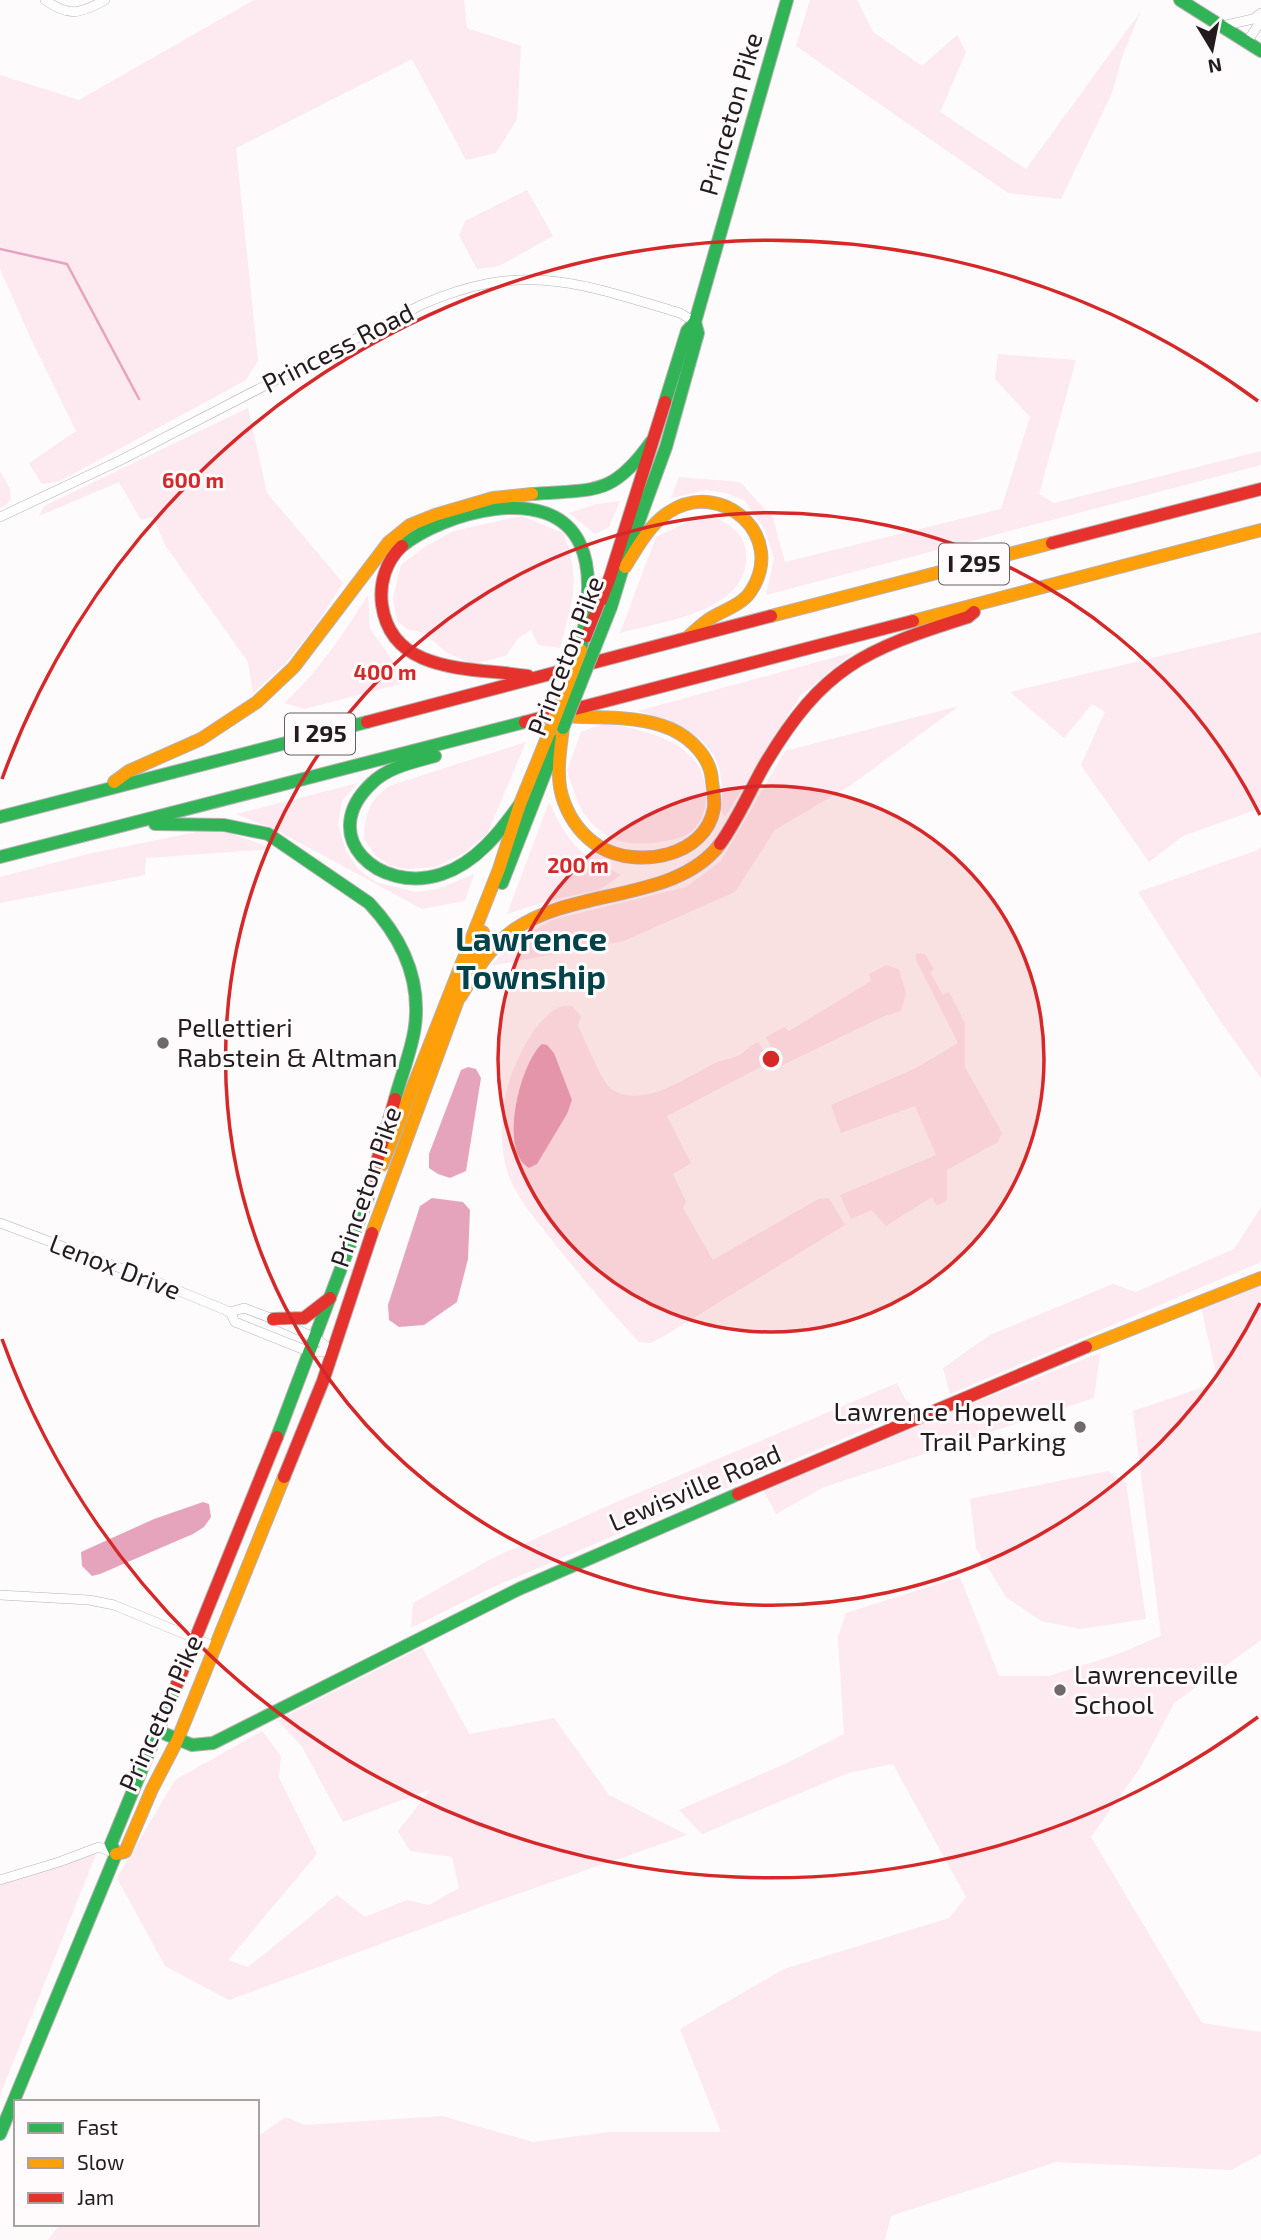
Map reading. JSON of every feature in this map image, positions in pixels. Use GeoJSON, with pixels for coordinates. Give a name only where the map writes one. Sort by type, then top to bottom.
{"type":"FeatureCollection","features":[{"type":"Feature","properties":{"kind":"main road","name":"Princeton Pike"},"geometry":{"type":"LineString","coordinates":[[14,2100],[116,1854],[111,1844],[316,1338],[365,1203],[499,869],[520,804],[563,728],[605,605],[651,442],[687,331],[695,322],[787,0]]}},
{"type":"Feature","properties":{"kind":"main road"},"geometry":{"type":"LineString","coordinates":[[1180,0],[1261,51]]}},
{"type":"Feature","properties":{"kind":"main road","name":"Princeton Pike"},"geometry":{"type":"LineString","coordinates":[[116,1854],[125,1852],[152,1789],[177,1741],[333,1352],[383,1199],[461,996],[581,650],[625,567],[628,551],[666,447],[698,333],[695,322]]}},
{"type":"Feature","properties":{"kind":"main road"},"geometry":{"type":"LineString","coordinates":[[105,789],[129,772],[221,728],[257,702],[294,667],[388,543],[410,525],[493,498],[602,488],[614,483],[633,468],[651,442]]}},
{"type":"Feature","properties":{"kind":"main road","name":"I 295"},"geometry":{"type":"LineString","coordinates":[[0,817],[1261,489]]}},
{"type":"Feature","properties":{"kind":"main road"},"geometry":{"type":"LineString","coordinates":[[625,567],[660,520],[680,506],[703,501],[724,504],[734,508],[750,523],[757,534],[762,556],[758,579],[738,603],[708,620],[687,638]]}},
{"type":"Feature","properties":{"kind":"main road"},"geometry":{"type":"LineString","coordinates":[[534,677],[477,671],[432,661],[420,657],[401,644],[387,624],[381,601],[383,578],[393,555],[408,542],[440,526],[496,510],[520,507],[557,518],[574,534],[587,567],[581,650]]}},
{"type":"Feature","properties":{"kind":"main road","name":"I 295"},"geometry":{"type":"LineString","coordinates":[[0,857],[1261,530]]}},
{"type":"Feature","properties":{"kind":"main road"},"geometry":{"type":"LineString","coordinates":[[461,996],[484,957],[522,923],[552,910],[673,879],[699,865],[721,842],[792,720],[824,684],[873,650],[968,617],[990,600]]}},
{"type":"Feature","properties":{"kind":"main road"},"geometry":{"type":"LineString","coordinates":[[551,714],[577,719],[639,721],[662,726],[681,735],[699,750],[711,771],[715,795],[713,808],[702,832],[684,849],[651,859],[624,856],[596,844],[579,829],[565,804],[559,776],[563,728]]}},
{"type":"Feature","properties":{"kind":"main road"},"geometry":{"type":"LineString","coordinates":[[461,739],[447,752],[382,775],[362,793],[355,805],[350,827],[352,839],[362,859],[378,872],[401,879],[427,879],[440,875],[482,849],[497,835],[520,804]]}},
{"type":"Feature","properties":{"kind":"main road"},"geometry":{"type":"LineString","coordinates":[[142,822],[172,825],[212,823],[268,834],[369,903],[381,914],[401,943],[414,975],[417,1002],[415,1028],[365,1203]]}},
{"type":"Feature","properties":{"kind":"main road","name":"Lewisville Road"},"geometry":{"type":"LineString","coordinates":[[158,1731],[177,1741],[196,1746],[213,1743],[460,1617],[531,1584],[1122,1332],[1261,1278]]}},
{"type":"Feature","properties":{"kind":"main road"},"geometry":{"type":"LineString","coordinates":[[273,1319],[300,1320],[308,1316],[317,1304],[330,1298]]}},
{"type":"Feature","properties":{"kind":"main road","name":"Princeton Pike"},"geometry":{"type":"LineString","coordinates":[[0,2134],[14,2100]]}},
{"type":"Feature","properties":{"kind":"street"},"geometry":{"type":"LineString","coordinates":[[45,0],[68,13],[90,8],[105,0]]}},
{"type":"Feature","properties":{"kind":"street"},"geometry":{"type":"LineString","coordinates":[[1222,26],[1253,19],[1261,13]]}},
{"type":"Feature","properties":{"kind":"street"},"geometry":{"type":"LineString","coordinates":[[1247,42],[1261,21]]}},
{"type":"Feature","properties":{"kind":"street","name":"Princess Road"},"geometry":{"type":"LineString","coordinates":[[0,517],[121,460],[421,305],[461,289],[503,280],[575,282],[680,313],[695,322]]}},
{"type":"Feature","properties":{"kind":"street","name":"Lenox Drive"},"geometry":{"type":"LineString","coordinates":[[0,1223],[230,1312],[244,1308],[273,1319],[316,1338],[333,1352]]}},
{"type":"Feature","properties":{"kind":"street","name":"Lenox Drive"},"geometry":{"type":"LineString","coordinates":[[230,1312],[235,1322],[310,1352],[333,1352]]}},
{"type":"Feature","properties":{"kind":"street"},"geometry":{"type":"LineString","coordinates":[[0,1595],[89,1600],[114,1605],[216,1647]]}},
{"type":"Feature","properties":{"kind":"street"},"geometry":{"type":"LineString","coordinates":[[0,1880],[59,1863],[99,1847],[116,1854]]}},
{"type":"Feature","properties":{"kind":"shaded area"},"geometry":{"type":"Polygon","coordinates":[[[254,0],[464,0],[467,28],[521,46],[517,119],[496,153],[466,160],[412,59],[236,148],[258,360],[246,380],[60,481],[42,484],[29,463],[76,431],[0,269],[0,75],[79,100],[254,0]]]}},
{"type":"Feature","properties":{"kind":"shaded area"},"geometry":{"type":"Polygon","coordinates":[[[810,0],[857,0],[873,32],[922,66],[957,35],[966,52],[940,112],[1026,169],[1141,11],[1123,54],[1112,93],[1061,199],[1008,193],[796,46],[810,0]]]}},
{"type":"Feature","properties":{"kind":"shaded area"},"geometry":{"type":"Polygon","coordinates":[[[527,190],[553,236],[499,266],[477,269],[459,235],[465,221],[527,190]]]}},
{"type":"Feature","properties":{"kind":"shaded area"},"geometry":{"type":"Polygon","coordinates":[[[998,354],[1076,360],[1039,494],[1054,503],[1261,451],[1261,465],[766,595],[774,559],[765,530],[744,500],[726,493],[706,490],[671,498],[679,477],[740,482],[773,518],[785,562],[1001,509],[1030,417],[995,379],[998,354]]]}},
{"type":"Feature","properties":{"kind":"shaded area"},"geometry":{"type":"Polygon","coordinates":[[[248,408],[267,493],[343,583],[316,625],[285,664],[253,693],[248,662],[165,545],[153,517],[141,520],[119,482],[39,516],[44,506],[248,408]]]}},
{"type":"Feature","properties":{"kind":"shaded area"},"geometry":{"type":"Polygon","coordinates":[[[0,471],[10,489],[11,499],[0,508],[0,471]]]}},
{"type":"Feature","properties":{"kind":"shaded area"},"geometry":{"type":"Polygon","coordinates":[[[620,501],[609,527],[595,534],[569,513],[597,504],[620,501]]]}},
{"type":"Feature","properties":{"kind":"shaded area"},"geometry":{"type":"Polygon","coordinates":[[[521,516],[563,533],[569,550],[574,578],[573,591],[560,648],[538,645],[531,630],[518,638],[506,656],[472,664],[446,652],[424,633],[407,629],[397,621],[393,598],[401,565],[426,546],[454,531],[521,516]]]}},
{"type":"Feature","properties":{"kind":"shaded area"},"geometry":{"type":"Polygon","coordinates":[[[713,516],[737,532],[746,551],[742,577],[732,591],[698,612],[620,633],[656,537],[692,520],[713,516]]]}},
{"type":"Feature","properties":{"kind":"shaded area"},"geometry":{"type":"Polygon","coordinates":[[[368,595],[370,629],[408,682],[304,709],[284,703],[340,638],[368,595]]]}},
{"type":"Feature","properties":{"kind":"shaded area"},"geometry":{"type":"Polygon","coordinates":[[[1261,632],[1261,808],[1183,836],[1149,862],[1081,765],[1105,712],[1092,704],[1064,738],[1010,692],[1261,632]]]}},
{"type":"Feature","properties":{"kind":"shaded area"},"geometry":{"type":"Polygon","coordinates":[[[854,652],[800,696],[725,817],[721,810],[722,787],[719,769],[713,754],[691,732],[638,711],[854,652]]]}},
{"type":"Feature","properties":{"kind":"shaded area"},"geometry":{"type":"Polygon","coordinates":[[[959,706],[851,785],[775,830],[735,892],[624,941],[490,966],[517,939],[555,919],[686,887],[721,861],[785,751],[959,706]]]}},
{"type":"Feature","properties":{"kind":"shaded area"},"geometry":{"type":"Polygon","coordinates":[[[606,723],[655,735],[684,750],[695,761],[703,775],[706,798],[701,819],[691,832],[668,841],[619,841],[600,830],[584,814],[567,771],[581,732],[606,723]]]}},
{"type":"Feature","properties":{"kind":"shaded area"},"geometry":{"type":"Polygon","coordinates":[[[526,742],[487,834],[464,853],[435,867],[406,869],[389,865],[375,855],[364,838],[370,807],[378,795],[392,785],[526,742]]]}},
{"type":"Feature","properties":{"kind":"shaded area"},"geometry":{"type":"Polygon","coordinates":[[[358,783],[342,801],[338,825],[346,851],[359,870],[376,882],[415,892],[438,889],[474,874],[465,901],[422,909],[280,832],[236,814],[358,783]]]}},
{"type":"Feature","properties":{"kind":"shaded area"},"geometry":{"type":"Polygon","coordinates":[[[549,802],[576,846],[621,875],[599,890],[547,901],[507,914],[549,802]]]}},
{"type":"Feature","properties":{"kind":"shaded area"},"geometry":{"type":"Polygon","coordinates":[[[216,828],[274,849],[146,858],[145,875],[0,903],[0,877],[88,854],[216,828]]]}},
{"type":"Feature","properties":{"kind":"shaded area"},"geometry":{"type":"Polygon","coordinates":[[[1261,847],[1261,1078],[1217,1016],[1138,892],[1261,847]]]}},
{"type":"Feature","properties":{"kind":"shaded area"},"geometry":{"type":"Polygon","coordinates":[[[916,953],[925,954],[934,969],[930,972],[943,995],[949,992],[965,1023],[965,1067],[1002,1133],[998,1142],[947,1170],[947,1200],[937,1206],[932,1197],[886,1226],[872,1210],[851,1219],[840,1195],[936,1155],[915,1106],[841,1133],[831,1105],[914,1069],[958,1043],[916,960],[916,953]]]}},
{"type":"Feature","properties":{"kind":"shaded area"},"geometry":{"type":"Polygon","coordinates":[[[886,965],[899,969],[906,994],[901,1011],[882,1017],[781,1066],[766,1037],[784,1027],[789,1031],[871,981],[869,974],[886,965]]]}},
{"type":"Feature","properties":{"kind":"shaded area"},"geometry":{"type":"Polygon","coordinates":[[[562,1006],[572,1006],[581,1016],[578,1025],[598,1069],[610,1088],[622,1094],[635,1096],[663,1089],[715,1063],[738,1056],[758,1042],[770,1062],[667,1116],[691,1163],[673,1174],[686,1201],[683,1208],[713,1260],[818,1199],[829,1198],[845,1225],[666,1335],[651,1343],[639,1342],[533,1216],[513,1186],[505,1163],[502,1125],[505,1099],[512,1075],[534,1030],[554,1010],[562,1006]]]}},
{"type":"Feature","properties":{"kind":"shaded area"},"geometry":{"type":"Polygon","coordinates":[[[542,1044],[547,1045],[554,1053],[572,1100],[567,1114],[537,1164],[529,1168],[520,1159],[515,1144],[514,1126],[520,1087],[526,1069],[542,1044]]]}},
{"type":"Feature","properties":{"kind":"shaded area"},"geometry":{"type":"Polygon","coordinates":[[[468,1067],[476,1069],[481,1078],[466,1171],[450,1178],[429,1168],[429,1154],[461,1070],[468,1067]]]}},
{"type":"Feature","properties":{"kind":"shaded area"},"geometry":{"type":"Polygon","coordinates":[[[432,1198],[463,1202],[470,1210],[468,1259],[457,1302],[424,1325],[399,1327],[389,1320],[388,1305],[420,1206],[432,1198]]]}},
{"type":"Feature","properties":{"kind":"shaded area"},"geometry":{"type":"Polygon","coordinates":[[[1261,1207],[1261,1262],[950,1394],[943,1368],[990,1335],[1113,1284],[1136,1292],[1234,1249],[1261,1207]]]}},
{"type":"Feature","properties":{"kind":"shaded area"},"geometry":{"type":"Polygon","coordinates":[[[1261,1280],[1261,1640],[1174,1703],[1140,1768],[1091,1837],[1202,2023],[1261,2032],[1261,2154],[1231,2170],[1056,2162],[891,2216],[885,2240],[48,2240],[58,2226],[259,2226],[259,2136],[286,2117],[305,2125],[442,2116],[533,2142],[610,2132],[721,2132],[680,2029],[784,1969],[949,1918],[966,1897],[893,1764],[848,1773],[702,1834],[679,1810],[787,1763],[844,1734],[838,1637],[846,1613],[960,1577],[999,1676],[1049,1676],[1118,1654],[1161,1636],[1133,1411],[1218,1382],[1201,1307],[1261,1280]]]}},
{"type":"Feature","properties":{"kind":"shaded area"},"geometry":{"type":"Polygon","coordinates":[[[1100,1353],[1094,1398],[824,1487],[776,1514],[761,1486],[1100,1353]]]}},
{"type":"Feature","properties":{"kind":"shaded area"},"geometry":{"type":"Polygon","coordinates":[[[897,1383],[905,1399],[915,1408],[493,1587],[411,1628],[413,1603],[493,1558],[612,1504],[897,1383]]]}},
{"type":"Feature","properties":{"kind":"shaded area"},"geometry":{"type":"Polygon","coordinates":[[[1108,1471],[1126,1483],[1146,1619],[1080,1629],[1041,1621],[1006,1597],[976,1548],[970,1499],[1108,1471]]]}},
{"type":"Feature","properties":{"kind":"shaded area"},"geometry":{"type":"Polygon","coordinates":[[[203,1502],[209,1504],[211,1517],[204,1527],[193,1534],[100,1574],[92,1576],[82,1566],[81,1552],[154,1519],[203,1502]]]}},
{"type":"Feature","properties":{"kind":"shaded area"},"geometry":{"type":"Polygon","coordinates":[[[422,1647],[469,1734],[554,1718],[609,1795],[687,1835],[483,1906],[229,2000],[165,1966],[117,1878],[175,1780],[262,1731],[281,1756],[279,1778],[317,1854],[228,1960],[248,1967],[337,1895],[365,1917],[407,1900],[429,1905],[459,1888],[452,1857],[410,1851],[398,1831],[431,1789],[343,1822],[302,1747],[278,1720],[422,1647]]]}},
{"type":"Feature","properties":{"kind":"shaded area"},"geometry":{"type":"Polygon","coordinates":[[[96,1854],[0,2095],[0,1883],[96,1854]]]}},
{"type":"Feature","properties":{"kind":"waterway"},"geometry":{"type":"LineString","coordinates":[[0,249],[67,264],[139,399]]}},
{"type":"Feature","properties":{"kind":"traffic: fast"},"geometry":{"type":"LineString","coordinates":[[665,402],[687,331],[695,322],[787,0]]}},
{"type":"Feature","properties":{"kind":"traffic: fast"},"geometry":{"type":"LineString","coordinates":[[1180,0],[1261,51]]}},
{"type":"Feature","properties":{"kind":"traffic: fast"},"geometry":{"type":"LineString","coordinates":[[611,607],[628,551],[666,447],[698,333],[695,322]]}},
{"type":"Feature","properties":{"kind":"traffic: fast"},"geometry":{"type":"LineString","coordinates":[[532,494],[600,487],[625,473],[651,442]]}},
{"type":"Feature","properties":{"kind":"traffic: fast"},"geometry":{"type":"LineString","coordinates":[[402,546],[443,523],[469,514],[522,508],[546,513],[566,525],[585,556],[588,596],[581,650]]}},
{"type":"Feature","properties":{"kind":"traffic: fast"},"geometry":{"type":"LineString","coordinates":[[563,728],[611,607]]}},
{"type":"Feature","properties":{"kind":"traffic: fast"},"geometry":{"type":"LineString","coordinates":[[0,817],[367,722]]}},
{"type":"Feature","properties":{"kind":"traffic: fast"},"geometry":{"type":"LineString","coordinates":[[0,857],[525,722]]}},
{"type":"Feature","properties":{"kind":"traffic: fast"},"geometry":{"type":"LineString","coordinates":[[502,883],[558,740]]}},
{"type":"Feature","properties":{"kind":"traffic: fast"},"geometry":{"type":"LineString","coordinates":[[435,756],[378,777],[356,803],[350,823],[352,841],[362,856],[377,868],[396,876],[419,878],[454,869],[486,845],[520,804]]}},
{"type":"Feature","properties":{"kind":"traffic: fast"},"geometry":{"type":"LineString","coordinates":[[155,824],[224,825],[268,834],[369,903],[399,944],[412,975],[415,991],[414,1035],[395,1099]]}},
{"type":"Feature","properties":{"kind":"traffic: fast"},"geometry":{"type":"LineString","coordinates":[[277,1437],[368,1197]]}},
{"type":"Feature","properties":{"kind":"traffic: fast"},"geometry":{"type":"LineString","coordinates":[[158,1731],[192,1745],[213,1743],[519,1589],[738,1494]]}},
{"type":"Feature","properties":{"kind":"traffic: fast"},"geometry":{"type":"LineString","coordinates":[[14,2100],[116,1854],[111,1844],[177,1684]]}},
{"type":"Feature","properties":{"kind":"traffic: fast"},"geometry":{"type":"LineString","coordinates":[[0,2134],[14,2100]]}},
{"type":"Feature","properties":{"kind":"traffic: slow"},"geometry":{"type":"LineString","coordinates":[[114,782],[129,771],[201,739],[257,702],[294,667],[388,543],[410,525],[493,498],[532,494]]}},
{"type":"Feature","properties":{"kind":"traffic: slow"},"geometry":{"type":"LineString","coordinates":[[625,567],[655,523],[669,512],[689,503],[709,502],[728,508],[743,518],[755,533],[761,551],[760,570],[751,591],[738,604],[711,618],[690,635]]}},
{"type":"Feature","properties":{"kind":"traffic: slow"},"geometry":{"type":"LineString","coordinates":[[913,621],[1261,530]]}},
{"type":"Feature","properties":{"kind":"traffic: slow"},"geometry":{"type":"LineString","coordinates":[[771,616],[1052,543]]}},
{"type":"Feature","properties":{"kind":"traffic: slow"},"geometry":{"type":"LineString","coordinates":[[551,728],[581,650]]}},
{"type":"Feature","properties":{"kind":"traffic: slow"},"geometry":{"type":"LineString","coordinates":[[555,715],[643,721],[671,729],[686,738],[699,750],[711,773],[714,808],[708,825],[698,838],[684,848],[668,854],[632,857],[615,854],[600,847],[574,822],[561,793],[559,765],[563,728]]}},
{"type":"Feature","properties":{"kind":"traffic: slow"},"geometry":{"type":"LineString","coordinates":[[382,1165],[499,869],[520,804],[551,728]]}},
{"type":"Feature","properties":{"kind":"traffic: slow"},"geometry":{"type":"LineString","coordinates":[[461,996],[491,951],[515,929],[539,916],[566,907],[652,886],[678,876],[701,863],[720,844]]}},
{"type":"Feature","properties":{"kind":"traffic: slow"},"geometry":{"type":"LineString","coordinates":[[372,1233],[483,932]]}},
{"type":"Feature","properties":{"kind":"traffic: slow"},"geometry":{"type":"LineString","coordinates":[[1086,1347],[1261,1278]]}},
{"type":"Feature","properties":{"kind":"traffic: slow"},"geometry":{"type":"LineString","coordinates":[[116,1854],[125,1852],[152,1789],[177,1741],[284,1477]]}},
{"type":"Feature","properties":{"kind":"traffic: jam"},"geometry":{"type":"LineString","coordinates":[[587,636],[610,577],[665,402]]}},
{"type":"Feature","properties":{"kind":"traffic: jam"},"geometry":{"type":"LineString","coordinates":[[1052,543],[1261,489]]}},
{"type":"Feature","properties":{"kind":"traffic: jam"},"geometry":{"type":"LineString","coordinates":[[402,546],[388,565],[381,597],[389,628],[402,645],[439,664],[528,676]]}},
{"type":"Feature","properties":{"kind":"traffic: jam"},"geometry":{"type":"LineString","coordinates":[[720,844],[786,731],[827,684],[849,666],[873,652],[968,617],[974,612]]}},
{"type":"Feature","properties":{"kind":"traffic: jam"},"geometry":{"type":"LineString","coordinates":[[367,722],[771,616]]}},
{"type":"Feature","properties":{"kind":"traffic: jam"},"geometry":{"type":"LineString","coordinates":[[525,722],[913,621]]}},
{"type":"Feature","properties":{"kind":"traffic: jam"},"geometry":{"type":"LineString","coordinates":[[365,1203],[395,1099]]}},
{"type":"Feature","properties":{"kind":"traffic: jam"},"geometry":{"type":"LineString","coordinates":[[284,1477],[323,1381],[372,1233]]}},
{"type":"Feature","properties":{"kind":"traffic: jam"},"geometry":{"type":"LineString","coordinates":[[273,1319],[304,1318],[330,1298]]}},
{"type":"Feature","properties":{"kind":"traffic: jam"},"geometry":{"type":"LineString","coordinates":[[738,1494],[1086,1347]]}},
{"type":"Feature","properties":{"kind":"traffic: jam"},"geometry":{"type":"LineString","coordinates":[[177,1684],[277,1437]]}},
{"type":"Feature","properties":{"kind":"place","name":"Pellettieri Rabstein & Altman"},"geometry":{"type":"Point","coordinates":[163,1043]}},
{"type":"Feature","properties":{"kind":"place","name":"Lawrence Hopewell Trail Parking"},"geometry":{"type":"Point","coordinates":[1080,1427]}},
{"type":"Feature","properties":{"kind":"place","name":"Lawrenceville School"},"geometry":{"type":"Point","coordinates":[1060,1690]}},
{"type":"Feature","properties":{"kind":"district","name":"Lawrence Township"},"geometry":{"type":"Point","coordinates":[531,958]}}]}
